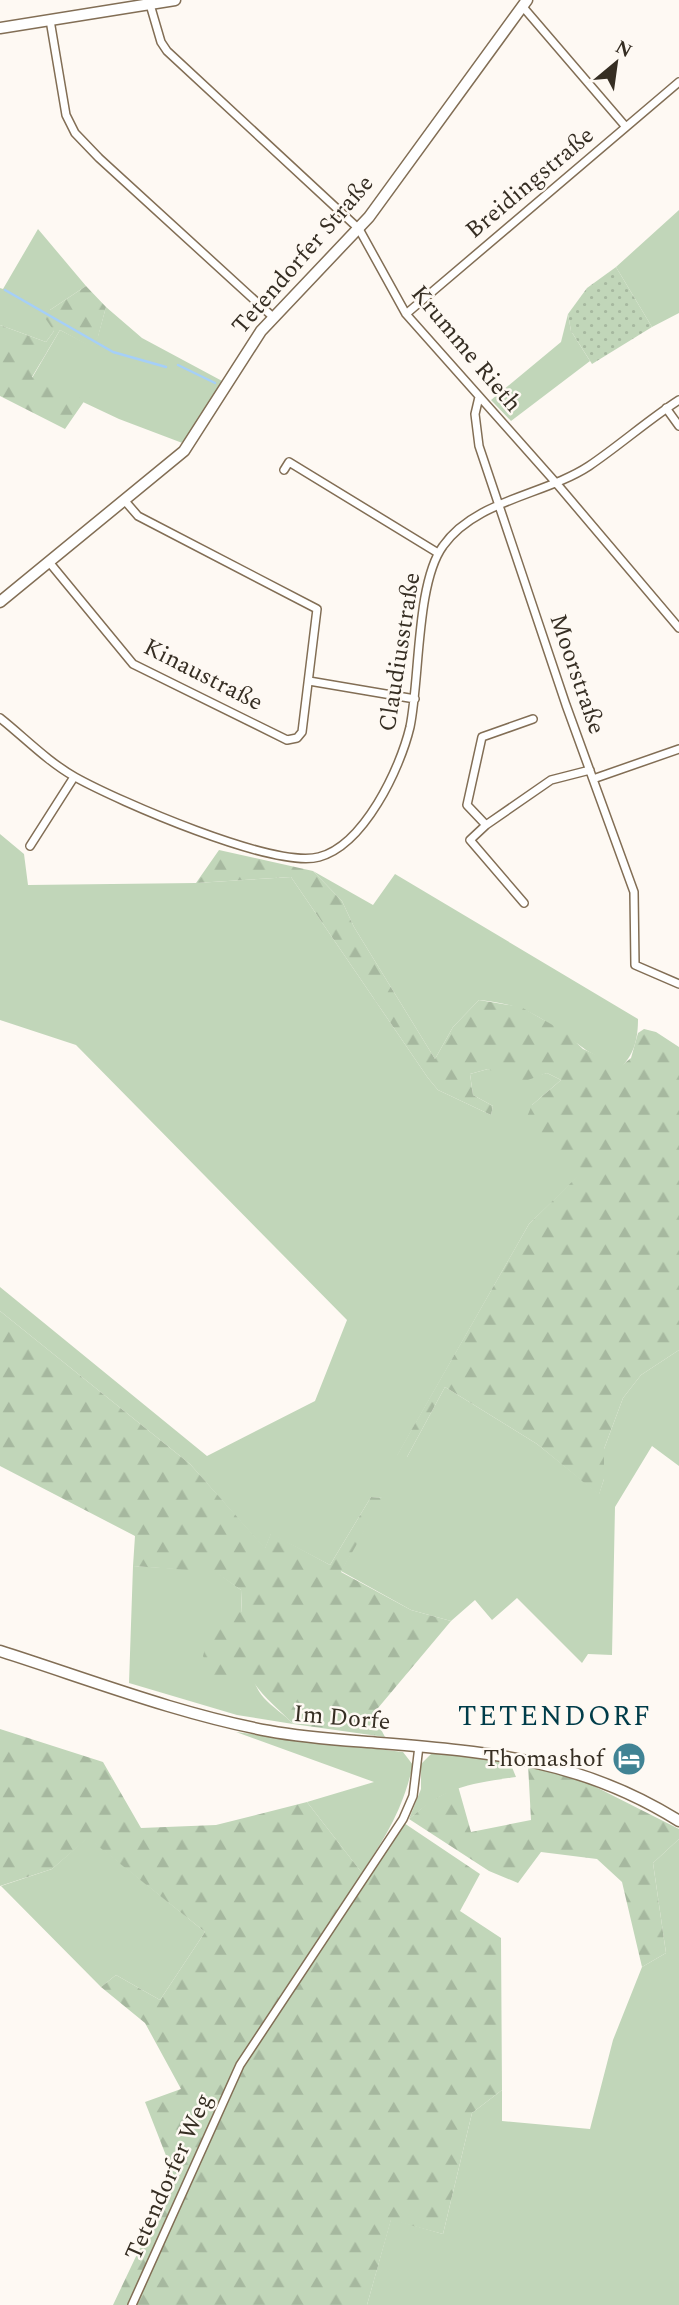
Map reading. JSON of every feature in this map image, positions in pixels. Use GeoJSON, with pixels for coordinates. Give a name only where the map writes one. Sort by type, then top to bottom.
{"type":"FeatureCollection","features":[{"type":"Feature","properties":{"kind":"street"},"geometry":{"type":"LineString","coordinates":[[0,27],[175,0]]}},
{"type":"Feature","properties":{"kind":"street"},"geometry":{"type":"LineString","coordinates":[[525,3],[626,127]]}},
{"type":"Feature","properties":{"kind":"street","name":"Tetendorfer Straße"},"geometry":{"type":"LineString","coordinates":[[0,601],[171,464],[193,440],[244,354],[272,317],[359,229],[525,3]]}},
{"type":"Feature","properties":{"kind":"street","name":"Krumme Rieth"},"geometry":{"type":"LineString","coordinates":[[150,5],[167,51],[359,229],[406,314],[557,484],[679,628]]}},
{"type":"Feature","properties":{"kind":"street"},"geometry":{"type":"LineString","coordinates":[[50,20],[61,94],[75,133],[272,317]]}},
{"type":"Feature","properties":{"kind":"street","name":"Breidingstraße"},"geometry":{"type":"LineString","coordinates":[[406,314],[679,82]]}},
{"type":"Feature","properties":{"kind":"street","name":"Moorstraße"},"geometry":{"type":"LineString","coordinates":[[479,397],[475,414],[478,441],[634,892],[635,965],[679,984]]}},
{"type":"Feature","properties":{"kind":"street","name":"Claudiusstraße"},"geometry":{"type":"LineString","coordinates":[[0,718],[74,777],[143,808],[244,846],[309,859],[327,854],[345,841],[373,810],[399,766],[415,699],[427,593],[438,553],[461,526],[500,506],[557,484],[589,466],[679,400]]}},
{"type":"Feature","properties":{"kind":"street"},"geometry":{"type":"LineString","coordinates":[[666,408],[679,426]]}},
{"type":"Feature","properties":{"kind":"street"},"geometry":{"type":"LineString","coordinates":[[284,470],[289,462],[438,553]]}},
{"type":"Feature","properties":{"kind":"street"},"geometry":{"type":"LineString","coordinates":[[125,500],[138,516],[313,604],[318,617],[309,681],[415,699]]}},
{"type":"Feature","properties":{"kind":"street","name":"Kinaustraße"},"geometry":{"type":"LineString","coordinates":[[49,562],[132,664],[287,740],[297,738],[302,732],[309,681]]}},
{"type":"Feature","properties":{"kind":"street"},"geometry":{"type":"LineString","coordinates":[[486,825],[467,805],[482,737],[533,719]]}},
{"type":"Feature","properties":{"kind":"street"},"geometry":{"type":"LineString","coordinates":[[593,779],[679,749]]}},
{"type":"Feature","properties":{"kind":"street"},"geometry":{"type":"LineString","coordinates":[[524,903],[470,840],[486,825],[551,780],[590,770]]}},
{"type":"Feature","properties":{"kind":"street"},"geometry":{"type":"LineString","coordinates":[[30,846],[74,777]]}},
{"type":"Feature","properties":{"kind":"street","name":"Im Dorfe"},"geometry":{"type":"LineString","coordinates":[[0,1651],[234,1724],[294,1735],[419,1746],[545,1762],[618,1788],[679,1821]]}},
{"type":"Feature","properties":{"kind":"street","name":"Tetendorfer Weg"},"geometry":{"type":"LineString","coordinates":[[132,2305],[240,2066],[403,1819],[415,1788],[419,1746]]}},
{"type":"Feature","properties":{"kind":"green space"},"geometry":{"type":"Polygon","coordinates":[[[679,210],[679,313],[652,327],[616,267],[679,210]]]}},
{"type":"Feature","properties":{"kind":"green space"},"geometry":{"type":"Polygon","coordinates":[[[38,229],[86,286],[50,310],[54,331],[46,342],[0,325],[0,288],[3,289],[38,229]]]}},
{"type":"Feature","properties":{"kind":"green space"},"geometry":{"type":"Polygon","coordinates":[[[616,267],[652,327],[592,364],[571,331],[568,314],[587,288],[616,267]]]}},
{"type":"Feature","properties":{"kind":"green space"},"geometry":{"type":"Polygon","coordinates":[[[86,286],[106,307],[98,337],[91,347],[60,330],[32,377],[85,400],[65,429],[0,396],[0,325],[46,342],[54,331],[45,318],[50,310],[86,286]]]}},
{"type":"Feature","properties":{"kind":"green space"},"geometry":{"type":"Polygon","coordinates":[[[106,307],[142,338],[224,382],[185,444],[119,419],[32,378],[60,330],[91,346],[98,336],[106,307]]]}},
{"type":"Feature","properties":{"kind":"green space"},"geometry":{"type":"Polygon","coordinates":[[[568,314],[571,331],[590,361],[511,421],[491,400],[561,342],[568,314]]]}},
{"type":"Feature","properties":{"kind":"green space"},"geometry":{"type":"Polygon","coordinates":[[[0,834],[24,854],[28,885],[196,883],[291,877],[438,1090],[491,1115],[493,1106],[473,1095],[470,1074],[488,1069],[525,1079],[547,1073],[561,1080],[532,1105],[585,1170],[529,1224],[397,1456],[407,1457],[445,1387],[537,1444],[599,1494],[604,1479],[604,1449],[623,1398],[641,1375],[679,1350],[679,1466],[652,1446],[615,1507],[612,1655],[588,1654],[582,1663],[517,1598],[492,1620],[475,1600],[451,1621],[411,1610],[341,1571],[382,1498],[371,1497],[330,1565],[271,1534],[265,1549],[190,1464],[0,1311],[0,1287],[207,1456],[315,1401],[347,1320],[76,1045],[0,1020],[0,834]]]}},
{"type":"Feature","properties":{"kind":"green space"},"geometry":{"type":"Polygon","coordinates":[[[219,850],[313,871],[342,901],[354,927],[435,1059],[453,1027],[479,1000],[521,1007],[565,1032],[583,1049],[621,1066],[631,1058],[638,1033],[644,1029],[656,1032],[679,1047],[679,1350],[641,1375],[623,1398],[604,1449],[604,1479],[599,1495],[537,1444],[445,1387],[407,1457],[396,1457],[529,1224],[584,1170],[520,1133],[532,1105],[561,1080],[547,1073],[517,1084],[488,1069],[470,1074],[473,1095],[493,1106],[491,1115],[438,1090],[291,877],[196,883],[219,850]]]}},
{"type":"Feature","properties":{"kind":"green space"},"geometry":{"type":"Polygon","coordinates":[[[313,871],[373,905],[395,874],[638,1019],[636,1039],[630,1057],[621,1067],[591,1053],[535,1015],[511,1006],[479,1000],[453,1027],[435,1059],[354,927],[342,901],[313,871]]]}},
{"type":"Feature","properties":{"kind":"green space"},"geometry":{"type":"Polygon","coordinates":[[[0,1311],[190,1464],[265,1548],[271,1533],[330,1565],[371,1497],[383,1498],[341,1572],[411,1610],[451,1621],[373,1714],[385,1737],[293,1724],[252,1680],[212,1680],[203,1656],[215,1614],[242,1612],[241,1590],[215,1572],[133,1566],[135,1536],[0,1466],[0,1311]]]}},
{"type":"Feature","properties":{"kind":"green space"},"geometry":{"type":"Polygon","coordinates":[[[133,1566],[215,1571],[241,1590],[245,1647],[252,1676],[264,1698],[293,1724],[237,1715],[129,1683],[133,1566]]]}},
{"type":"Feature","properties":{"kind":"green space"},"geometry":{"type":"Polygon","coordinates":[[[0,1729],[103,1762],[141,1828],[216,1825],[307,1802],[366,1878],[404,1823],[480,1874],[460,1911],[501,1938],[502,2090],[472,2113],[443,2234],[391,2220],[367,2305],[113,2305],[174,2176],[145,2102],[181,2089],[145,2023],[101,1987],[116,1975],[160,2000],[205,1932],[88,1838],[52,1869],[0,1886],[0,1729]]]}},
{"type":"Feature","properties":{"kind":"green space"},"geometry":{"type":"Polygon","coordinates":[[[236,1732],[403,1752],[413,1765],[404,1796],[386,1834],[362,1873],[307,1802],[374,1782],[236,1732]]]}},
{"type":"Feature","properties":{"kind":"green space"},"geometry":{"type":"Polygon","coordinates":[[[432,1753],[509,1760],[516,1777],[459,1788],[435,1800],[409,1819],[421,1789],[421,1764],[432,1753]]]}},
{"type":"Feature","properties":{"kind":"green space"},"geometry":{"type":"Polygon","coordinates":[[[528,1764],[584,1781],[679,1829],[679,1839],[653,1863],[666,1953],[642,1967],[622,1882],[597,1859],[541,1852],[518,1883],[489,1871],[409,1819],[428,1803],[458,1786],[471,1832],[531,1820],[528,1764]]]}},
{"type":"Feature","properties":{"kind":"green space"},"geometry":{"type":"Polygon","coordinates":[[[88,1837],[205,1932],[160,2000],[116,1975],[101,1987],[1,1886],[52,1869],[88,1837]]]}},
{"type":"Feature","properties":{"kind":"green space"},"geometry":{"type":"Polygon","coordinates":[[[679,1839],[679,2305],[367,2305],[391,2219],[443,2234],[472,2113],[502,2090],[502,2121],[590,2129],[613,2040],[642,1967],[666,1953],[653,1863],[679,1839]]]}},
{"type":"Feature","properties":{"kind":"waterway"},"geometry":{"type":"LineString","coordinates":[[5,290],[113,352],[166,367]]}},
{"type":"Feature","properties":{"kind":"waterway"},"geometry":{"type":"LineString","coordinates":[[178,365],[215,383]]}},
{"type":"Feature","properties":{"kind":"place","name":"Thomashof"},"geometry":{"type":"Point","coordinates":[629,1759]}},
{"type":"Feature","properties":{"kind":"district","name":"TETENDORF"},"geometry":{"type":"Point","coordinates":[555,1716]}}]}
